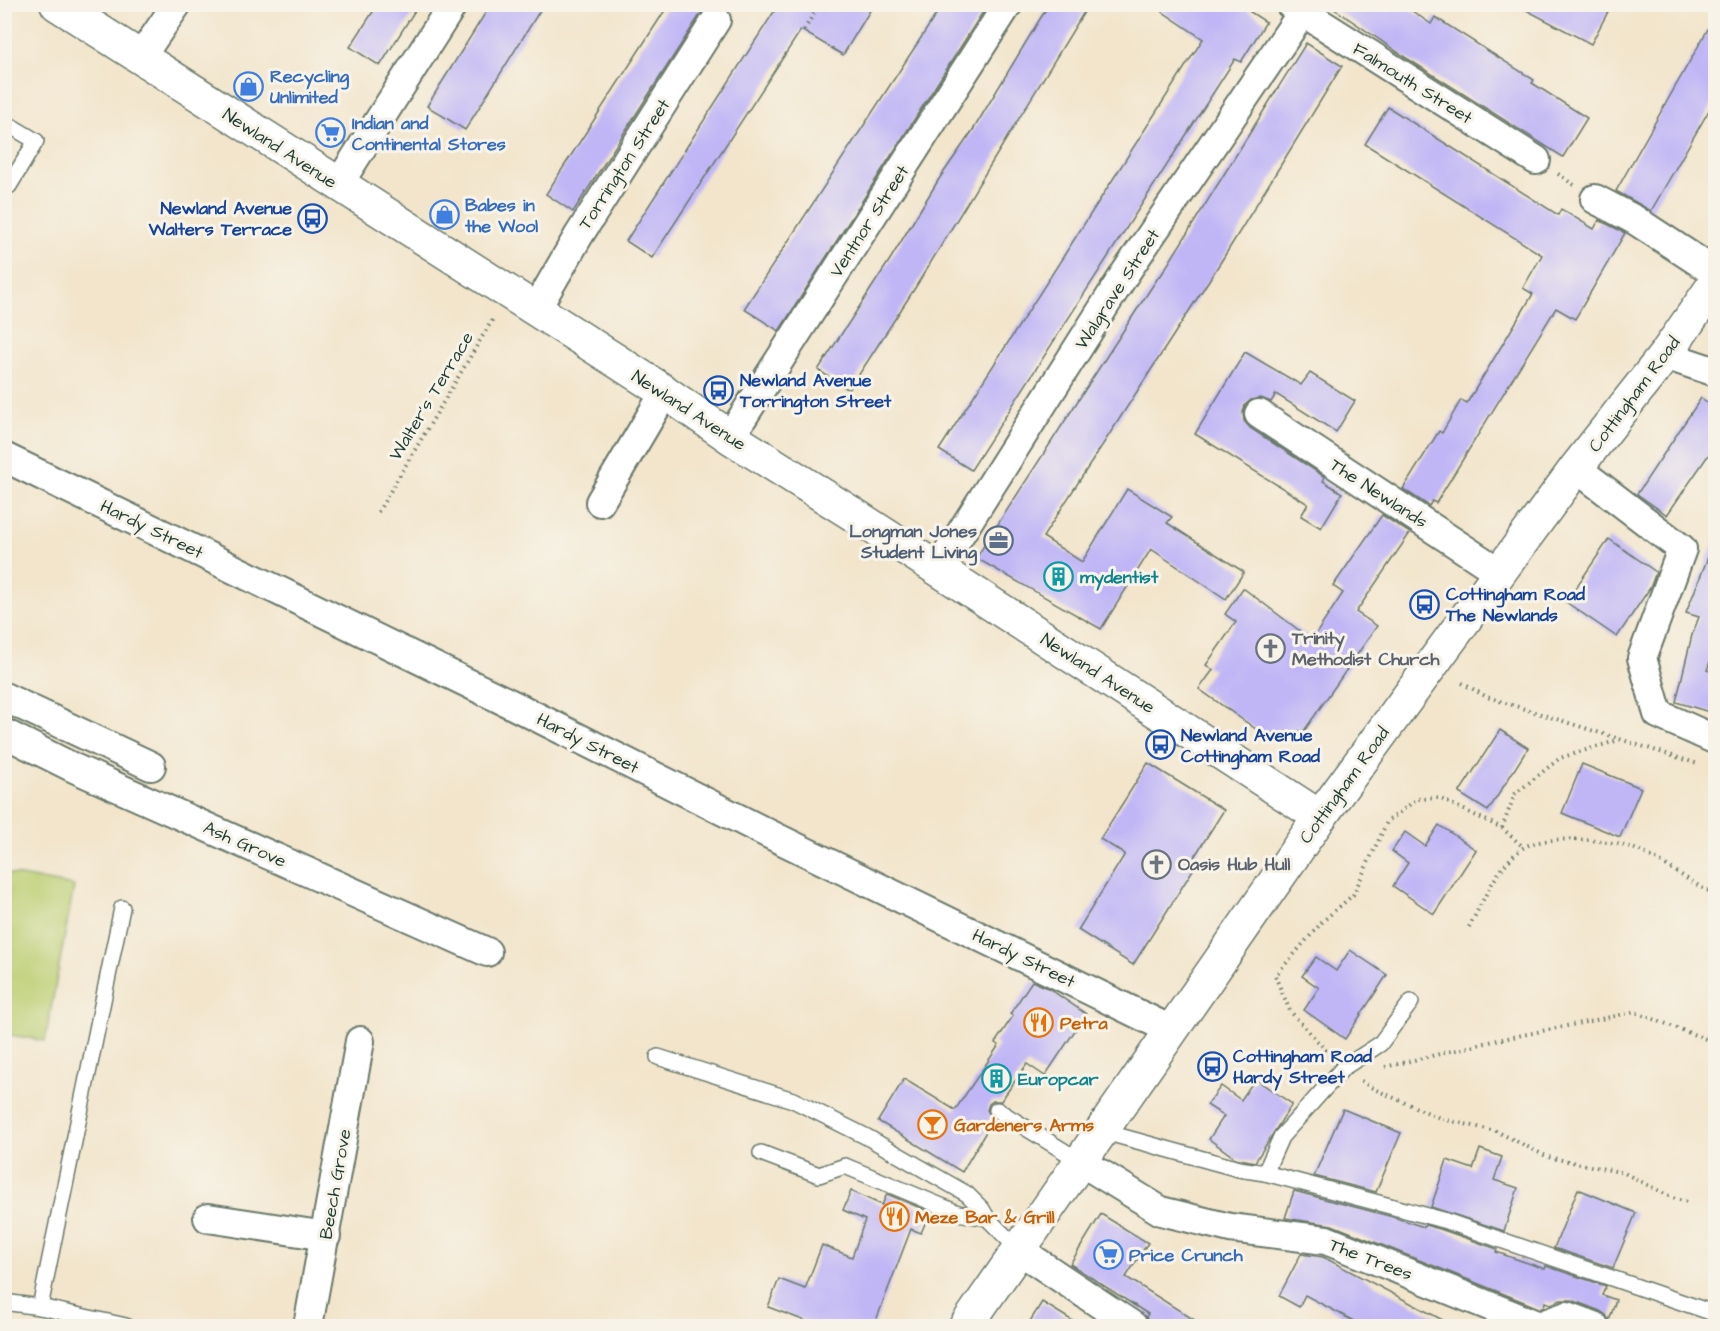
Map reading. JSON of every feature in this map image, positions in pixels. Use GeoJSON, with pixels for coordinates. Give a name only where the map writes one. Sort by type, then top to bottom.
{"type":"FeatureCollection","features":[{"type":"Feature","properties":{"kind":"street","name":"Newland Avenue"},"geometry":{"type":"LineString","coordinates":[[57,4],[508,294],[665,392],[730,437],[1320,817]]}},
{"type":"Feature","properties":{"kind":"street"},"geometry":{"type":"LineString","coordinates":[[140,58],[177,4]]}},
{"type":"Feature","properties":{"kind":"street"},"geometry":{"type":"LineString","coordinates":[[338,185],[453,4]]}},
{"type":"Feature","properties":{"kind":"street","name":"Ventnor Street"},"geometry":{"type":"LineString","coordinates":[[730,437],[1008,4]]}},
{"type":"Feature","properties":{"kind":"street","name":"Falmouth Street"},"geometry":{"type":"LineString","coordinates":[[1296,9],[1536,160]]}},
{"type":"Feature","properties":{"kind":"street","name":"Walgrave Street"},"geometry":{"type":"LineString","coordinates":[[938,569],[1296,9]]}},
{"type":"Feature","properties":{"kind":"street","name":"Torrington Street"},"geometry":{"type":"LineString","coordinates":[[535,311],[579,235],[716,20]]}},
{"type":"Feature","properties":{"kind":"street"},"geometry":{"type":"LineString","coordinates":[[1595,199],[1635,220],[1716,273]]}},
{"type":"Feature","properties":{"kind":"street","name":"Cottingham Road"},"geometry":{"type":"LineString","coordinates":[[966,1326],[1320,817],[1576,468],[1665,356],[1716,282]]}},
{"type":"Feature","properties":{"kind":"street"},"geometry":{"type":"LineString","coordinates":[[1665,356],[1716,372]]}},
{"type":"Feature","properties":{"kind":"street"},"geometry":{"type":"LineString","coordinates":[[600,502],[665,392]]}},
{"type":"Feature","properties":{"kind":"street","name":"The Newlands"},"geometry":{"type":"LineString","coordinates":[[1259,414],[1499,572]]}},
{"type":"Feature","properties":{"kind":"street","name":"Hardy Street"},"geometry":{"type":"LineString","coordinates":[[4,457],[1171,1030]]}},
{"type":"Feature","properties":{"kind":"street"},"geometry":{"type":"LineString","coordinates":[[1576,468],[1682,549],[1642,658],[1658,714],[1716,740]]}},
{"type":"Feature","properties":{"kind":"street"},"geometry":{"type":"LineString","coordinates":[[4,697],[151,766]]}},
{"type":"Feature","properties":{"kind":"street","name":"Ash Grove"},"geometry":{"type":"LineString","coordinates":[[4,733],[74,768],[487,951]]}},
{"type":"Feature","properties":{"kind":"street","name":"Beech Grove"},"geometry":{"type":"LineString","coordinates":[[308,1326],[360,1041]]}},
{"type":"Feature","properties":{"kind":"street","name":"The Trees"},"geometry":{"type":"LineString","coordinates":[[1080,1161],[1161,1211],[1230,1228],[1326,1240],[1539,1326],[1567,1316],[1594,1326]]}},
{"type":"Feature","properties":{"kind":"street"},"geometry":{"type":"LineString","coordinates":[[208,1218],[326,1236]]}},
{"type":"Feature","properties":{"kind":"street"},"geometry":{"type":"LineString","coordinates":[[1019,1250],[1133,1326]]}},
{"type":"Feature","properties":{"kind":"lane"},"geometry":{"type":"LineString","coordinates":[[4,122],[36,141],[9,186]]}},
{"type":"Feature","properties":{"kind":"lane"},"geometry":{"type":"LineString","coordinates":[[40,1307],[122,908]]}},
{"type":"Feature","properties":{"kind":"lane"},"geometry":{"type":"LineString","coordinates":[[1265,1173],[1281,1137],[1343,1068],[1380,1044],[1411,1002]]}},
{"type":"Feature","properties":{"kind":"lane"},"geometry":{"type":"LineString","coordinates":[[658,1057],[793,1100],[857,1131],[967,1194],[1019,1250]]}},
{"type":"Feature","properties":{"kind":"lane"},"geometry":{"type":"LineString","coordinates":[[997,1110],[1080,1161]]}},
{"type":"Feature","properties":{"kind":"lane"},"geometry":{"type":"LineString","coordinates":[[1101,1131],[1239,1170],[1265,1173],[1443,1220],[1716,1314]]}},
{"type":"Feature","properties":{"kind":"lane"},"geometry":{"type":"LineString","coordinates":[[761,1153],[819,1175],[845,1166],[957,1213],[987,1218]]}},
{"type":"Feature","properties":{"kind":"lane"},"geometry":{"type":"LineString","coordinates":[[4,1302],[40,1307],[126,1326]]}},
{"type":"Feature","properties":{"kind":"path"},"geometry":{"type":"LineString","coordinates":[[804,30],[820,4]]}},
{"type":"Feature","properties":{"kind":"path"},"geometry":{"type":"LineString","coordinates":[[1536,160],[1595,199]]}},
{"type":"Feature","properties":{"kind":"path","name":"Walter's Terrace"},"geometry":{"type":"LineString","coordinates":[[378,512],[508,294]]}},
{"type":"Feature","properties":{"kind":"path"},"geometry":{"type":"LineString","coordinates":[[1462,682],[1487,697],[1705,766]]}},
{"type":"Feature","properties":{"kind":"path"},"geometry":{"type":"LineString","coordinates":[[1502,828],[1515,794],[1560,758],[1620,740]]}},
{"type":"Feature","properties":{"kind":"path"},"geometry":{"type":"LineString","coordinates":[[1523,847],[1502,828],[1439,798],[1417,799],[1387,822],[1353,895],[1324,920],[1275,976],[1290,1011],[1343,1068],[1374,1089],[1442,1119],[1496,1131],[1548,1157],[1624,1173],[1675,1200],[1688,1202]]}},
{"type":"Feature","properties":{"kind":"path"},"geometry":{"type":"LineString","coordinates":[[1469,927],[1497,874],[1523,847],[1549,840],[1600,840],[1634,848],[1706,890],[1716,893]]}},
{"type":"Feature","properties":{"kind":"path"},"geometry":{"type":"LineString","coordinates":[[1343,1068],[1365,1071],[1498,1040],[1591,1023],[1635,1012],[1716,1043]]}},
{"type":"Feature","properties":{"kind":"green space"},"geometry":{"type":"Polygon","coordinates":[[[5,873],[74,886],[45,1041],[5,1034],[5,873]]]}},
{"type":"Feature","properties":{"kind":"building"},"geometry":{"type":"Polygon","coordinates":[[[378,4],[419,4],[380,66],[350,47],[378,4]]]}},
{"type":"Feature","properties":{"kind":"building"},"geometry":{"type":"Polygon","coordinates":[[[491,4],[544,4],[465,130],[427,106],[491,4]]]}},
{"type":"Feature","properties":{"kind":"building"},"geometry":{"type":"Polygon","coordinates":[[[669,4],[707,4],[573,212],[546,194],[669,4]]]}},
{"type":"Feature","properties":{"kind":"building"},"geometry":{"type":"Polygon","coordinates":[[[779,4],[874,4],[843,55],[801,30],[652,258],[626,241],[779,4]]]}},
{"type":"Feature","properties":{"kind":"building"},"geometry":{"type":"Polygon","coordinates":[[[943,4],[988,4],[779,331],[744,309],[943,4]]]}},
{"type":"Feature","properties":{"kind":"building"},"geometry":{"type":"Polygon","coordinates":[[[1049,4],[1089,4],[915,288],[849,390],[818,370],[939,179],[973,130],[1049,4]]]}},
{"type":"Feature","properties":{"kind":"building"},"geometry":{"type":"Polygon","coordinates":[[[1151,4],[1238,4],[1266,22],[1241,62],[1235,59],[971,470],[939,450],[1203,39],[1151,4]]]}},
{"type":"Feature","properties":{"kind":"building"},"geometry":{"type":"Polygon","coordinates":[[[1327,4],[1402,4],[1431,24],[1435,17],[1534,80],[1532,83],[1587,118],[1563,157],[1408,59],[1327,4]]]}},
{"type":"Feature","properties":{"kind":"building"},"geometry":{"type":"Polygon","coordinates":[[[1515,4],[1612,4],[1591,44],[1515,4]]]}},
{"type":"Feature","properties":{"kind":"building"},"geometry":{"type":"Polygon","coordinates":[[[1716,15],[1716,98],[1651,211],[1616,191],[1716,15]]]}},
{"type":"Feature","properties":{"kind":"building"},"geometry":{"type":"Polygon","coordinates":[[[1306,43],[1342,66],[1222,260],[1043,537],[1082,562],[1127,489],[1172,517],[1167,523],[1244,572],[1226,599],[1151,549],[1101,629],[976,558],[1160,277],[1306,43]]]}},
{"type":"Feature","properties":{"kind":"building"},"geometry":{"type":"Polygon","coordinates":[[[1388,107],[1558,215],[1561,209],[1594,229],[1599,220],[1625,233],[1575,319],[1556,308],[1436,503],[1432,501],[1429,506],[1403,489],[1439,431],[1442,433],[1461,400],[1467,403],[1533,294],[1523,288],[1542,255],[1365,144],[1388,107]]]}},
{"type":"Feature","properties":{"kind":"building"},"geometry":{"type":"Polygon","coordinates":[[[1245,352],[1301,385],[1310,373],[1355,401],[1336,432],[1276,394],[1271,402],[1261,398],[1251,400],[1245,405],[1243,412],[1244,421],[1250,428],[1325,477],[1323,481],[1342,493],[1321,528],[1301,516],[1308,504],[1195,434],[1245,352]]]}},
{"type":"Feature","properties":{"kind":"building"},"geometry":{"type":"Polygon","coordinates":[[[1701,398],[1716,408],[1716,444],[1667,515],[1637,494],[1701,398]]]}},
{"type":"Feature","properties":{"kind":"building","name":"Trinity Methodist Church"},"geometry":{"type":"Polygon","coordinates":[[[1382,515],[1410,533],[1356,612],[1377,626],[1304,731],[1263,734],[1199,689],[1213,670],[1206,665],[1236,622],[1225,614],[1243,588],[1312,640],[1343,593],[1333,586],[1382,515]]]}},
{"type":"Feature","properties":{"kind":"building"},"geometry":{"type":"Polygon","coordinates":[[[1609,539],[1656,572],[1650,588],[1617,637],[1566,602],[1609,539]]]}},
{"type":"Feature","properties":{"kind":"building"},"geometry":{"type":"Polygon","coordinates":[[[1714,542],[1716,645],[1707,670],[1716,673],[1716,714],[1676,702],[1692,635],[1699,617],[1686,613],[1714,542]]]}},
{"type":"Feature","properties":{"kind":"building"},"geometry":{"type":"Polygon","coordinates":[[[1500,730],[1528,748],[1488,811],[1459,793],[1500,730]]]}},
{"type":"Feature","properties":{"kind":"building","name":"Oasis Hub Hull"},"geometry":{"type":"Polygon","coordinates":[[[1148,763],[1224,810],[1191,862],[1196,865],[1133,965],[1078,930],[1125,854],[1100,839],[1148,763]]]}},
{"type":"Feature","properties":{"kind":"building"},"geometry":{"type":"Polygon","coordinates":[[[1582,764],[1641,788],[1620,837],[1562,813],[1582,764]]]}},
{"type":"Feature","properties":{"kind":"building"},"geometry":{"type":"Polygon","coordinates":[[[1439,825],[1476,850],[1434,914],[1393,886],[1408,863],[1392,851],[1405,832],[1425,846],[1439,825]]]}},
{"type":"Feature","properties":{"kind":"building"},"geometry":{"type":"Polygon","coordinates":[[[1350,950],[1387,975],[1345,1039],[1304,1010],[1319,988],[1302,976],[1316,957],[1336,971],[1350,950]]]}},
{"type":"Feature","properties":{"kind":"building"},"geometry":{"type":"Polygon","coordinates":[[[1032,981],[1048,988],[1086,1014],[1045,1076],[1027,1064],[1001,1101],[993,1101],[989,1104],[987,1110],[991,1117],[983,1128],[987,1130],[962,1172],[878,1121],[904,1079],[955,1110],[999,1045],[995,1043],[1013,1016],[1010,1014],[1032,981]]]}},
{"type":"Feature","properties":{"kind":"building"},"geometry":{"type":"Polygon","coordinates":[[[1255,1079],[1292,1104],[1255,1162],[1235,1158],[1209,1139],[1224,1116],[1207,1105],[1221,1086],[1241,1100],[1255,1079]]]}},
{"type":"Feature","properties":{"kind":"building"},"geometry":{"type":"Polygon","coordinates":[[[1343,1109],[1401,1133],[1376,1192],[1314,1176],[1343,1109]]]}},
{"type":"Feature","properties":{"kind":"building"},"geometry":{"type":"Polygon","coordinates":[[[1480,1149],[1502,1157],[1494,1180],[1518,1188],[1504,1231],[1431,1207],[1447,1160],[1473,1169],[1480,1149]]]}},
{"type":"Feature","properties":{"kind":"building"},"geometry":{"type":"Polygon","coordinates":[[[1578,1189],[1636,1213],[1613,1268],[1554,1248],[1578,1189]]]}},
{"type":"Feature","properties":{"kind":"building"},"geometry":{"type":"Polygon","coordinates":[[[851,1191],[882,1205],[887,1194],[930,1212],[921,1233],[911,1229],[874,1326],[819,1326],[768,1307],[779,1279],[805,1289],[822,1245],[852,1257],[865,1220],[843,1210],[851,1191]]]}},
{"type":"Feature","properties":{"kind":"building"},"geometry":{"type":"Polygon","coordinates":[[[1294,1191],[1424,1227],[1425,1225],[1440,1229],[1545,1269],[1546,1266],[1606,1286],[1602,1295],[1616,1300],[1609,1321],[1600,1311],[1572,1300],[1561,1300],[1551,1304],[1545,1302],[1544,1307],[1539,1308],[1332,1225],[1285,1218],[1294,1191]]]}},
{"type":"Feature","properties":{"kind":"building","name":"Price Crunch"},"geometry":{"type":"Polygon","coordinates":[[[1101,1214],[1148,1243],[1126,1277],[1204,1326],[1149,1326],[1146,1317],[1148,1314],[1070,1264],[1101,1214]]]}},
{"type":"Feature","properties":{"kind":"building"},"geometry":{"type":"Polygon","coordinates":[[[1301,1254],[1323,1257],[1454,1326],[1363,1326],[1305,1295],[1299,1307],[1279,1296],[1301,1254]]]}},
{"type":"Feature","properties":{"kind":"building"},"geometry":{"type":"Polygon","coordinates":[[[1042,1302],[1081,1326],[1027,1326],[1042,1302]]]}},
{"type":"Feature","properties":{"kind":"place","name":"Recycling Unlimited"},"geometry":{"type":"Point","coordinates":[249,86]}},
{"type":"Feature","properties":{"kind":"place","name":"Indian and Continental Stores"},"geometry":{"type":"Point","coordinates":[331,133]}},
{"type":"Feature","properties":{"kind":"place","name":"Babes in the Wool"},"geometry":{"type":"Point","coordinates":[444,215]}},
{"type":"Feature","properties":{"kind":"place","name":"Newland Avenue Walters Terrace"},"geometry":{"type":"Point","coordinates":[313,218]}},
{"type":"Feature","properties":{"kind":"place","name":"Newland Avenue Torrington Street"},"geometry":{"type":"Point","coordinates":[719,390]}},
{"type":"Feature","properties":{"kind":"place","name":"Longman Jones Student Living"},"geometry":{"type":"Point","coordinates":[998,541]}},
{"type":"Feature","properties":{"kind":"place","name":"mydentist"},"geometry":{"type":"Point","coordinates":[1059,577]}},
{"type":"Feature","properties":{"kind":"place","name":"Cottingham Road The Newlands"},"geometry":{"type":"Point","coordinates":[1425,604]}},
{"type":"Feature","properties":{"kind":"place","name":"Trinity Methodist Church"},"geometry":{"type":"Point","coordinates":[1271,648]}},
{"type":"Feature","properties":{"kind":"place","name":"Newland Avenue Cottingham Road"},"geometry":{"type":"Point","coordinates":[1160,745]}},
{"type":"Feature","properties":{"kind":"place","name":"Oasis Hub Hull"},"geometry":{"type":"Point","coordinates":[1157,864]}},
{"type":"Feature","properties":{"kind":"place","name":"Petra"},"geometry":{"type":"Point","coordinates":[1039,1023]}},
{"type":"Feature","properties":{"kind":"place","name":"Cottingham Road Hardy Street"},"geometry":{"type":"Point","coordinates":[1212,1066]}},
{"type":"Feature","properties":{"kind":"place","name":"Europcar"},"geometry":{"type":"Point","coordinates":[997,1079]}},
{"type":"Feature","properties":{"kind":"place","name":"Gardeners Arms"},"geometry":{"type":"Point","coordinates":[933,1125]}},
{"type":"Feature","properties":{"kind":"place","name":"Meze Bar & Grill"},"geometry":{"type":"Point","coordinates":[894,1217]}},
{"type":"Feature","properties":{"kind":"place","name":"Price Crunch"},"geometry":{"type":"Point","coordinates":[1108,1255]}}]}
